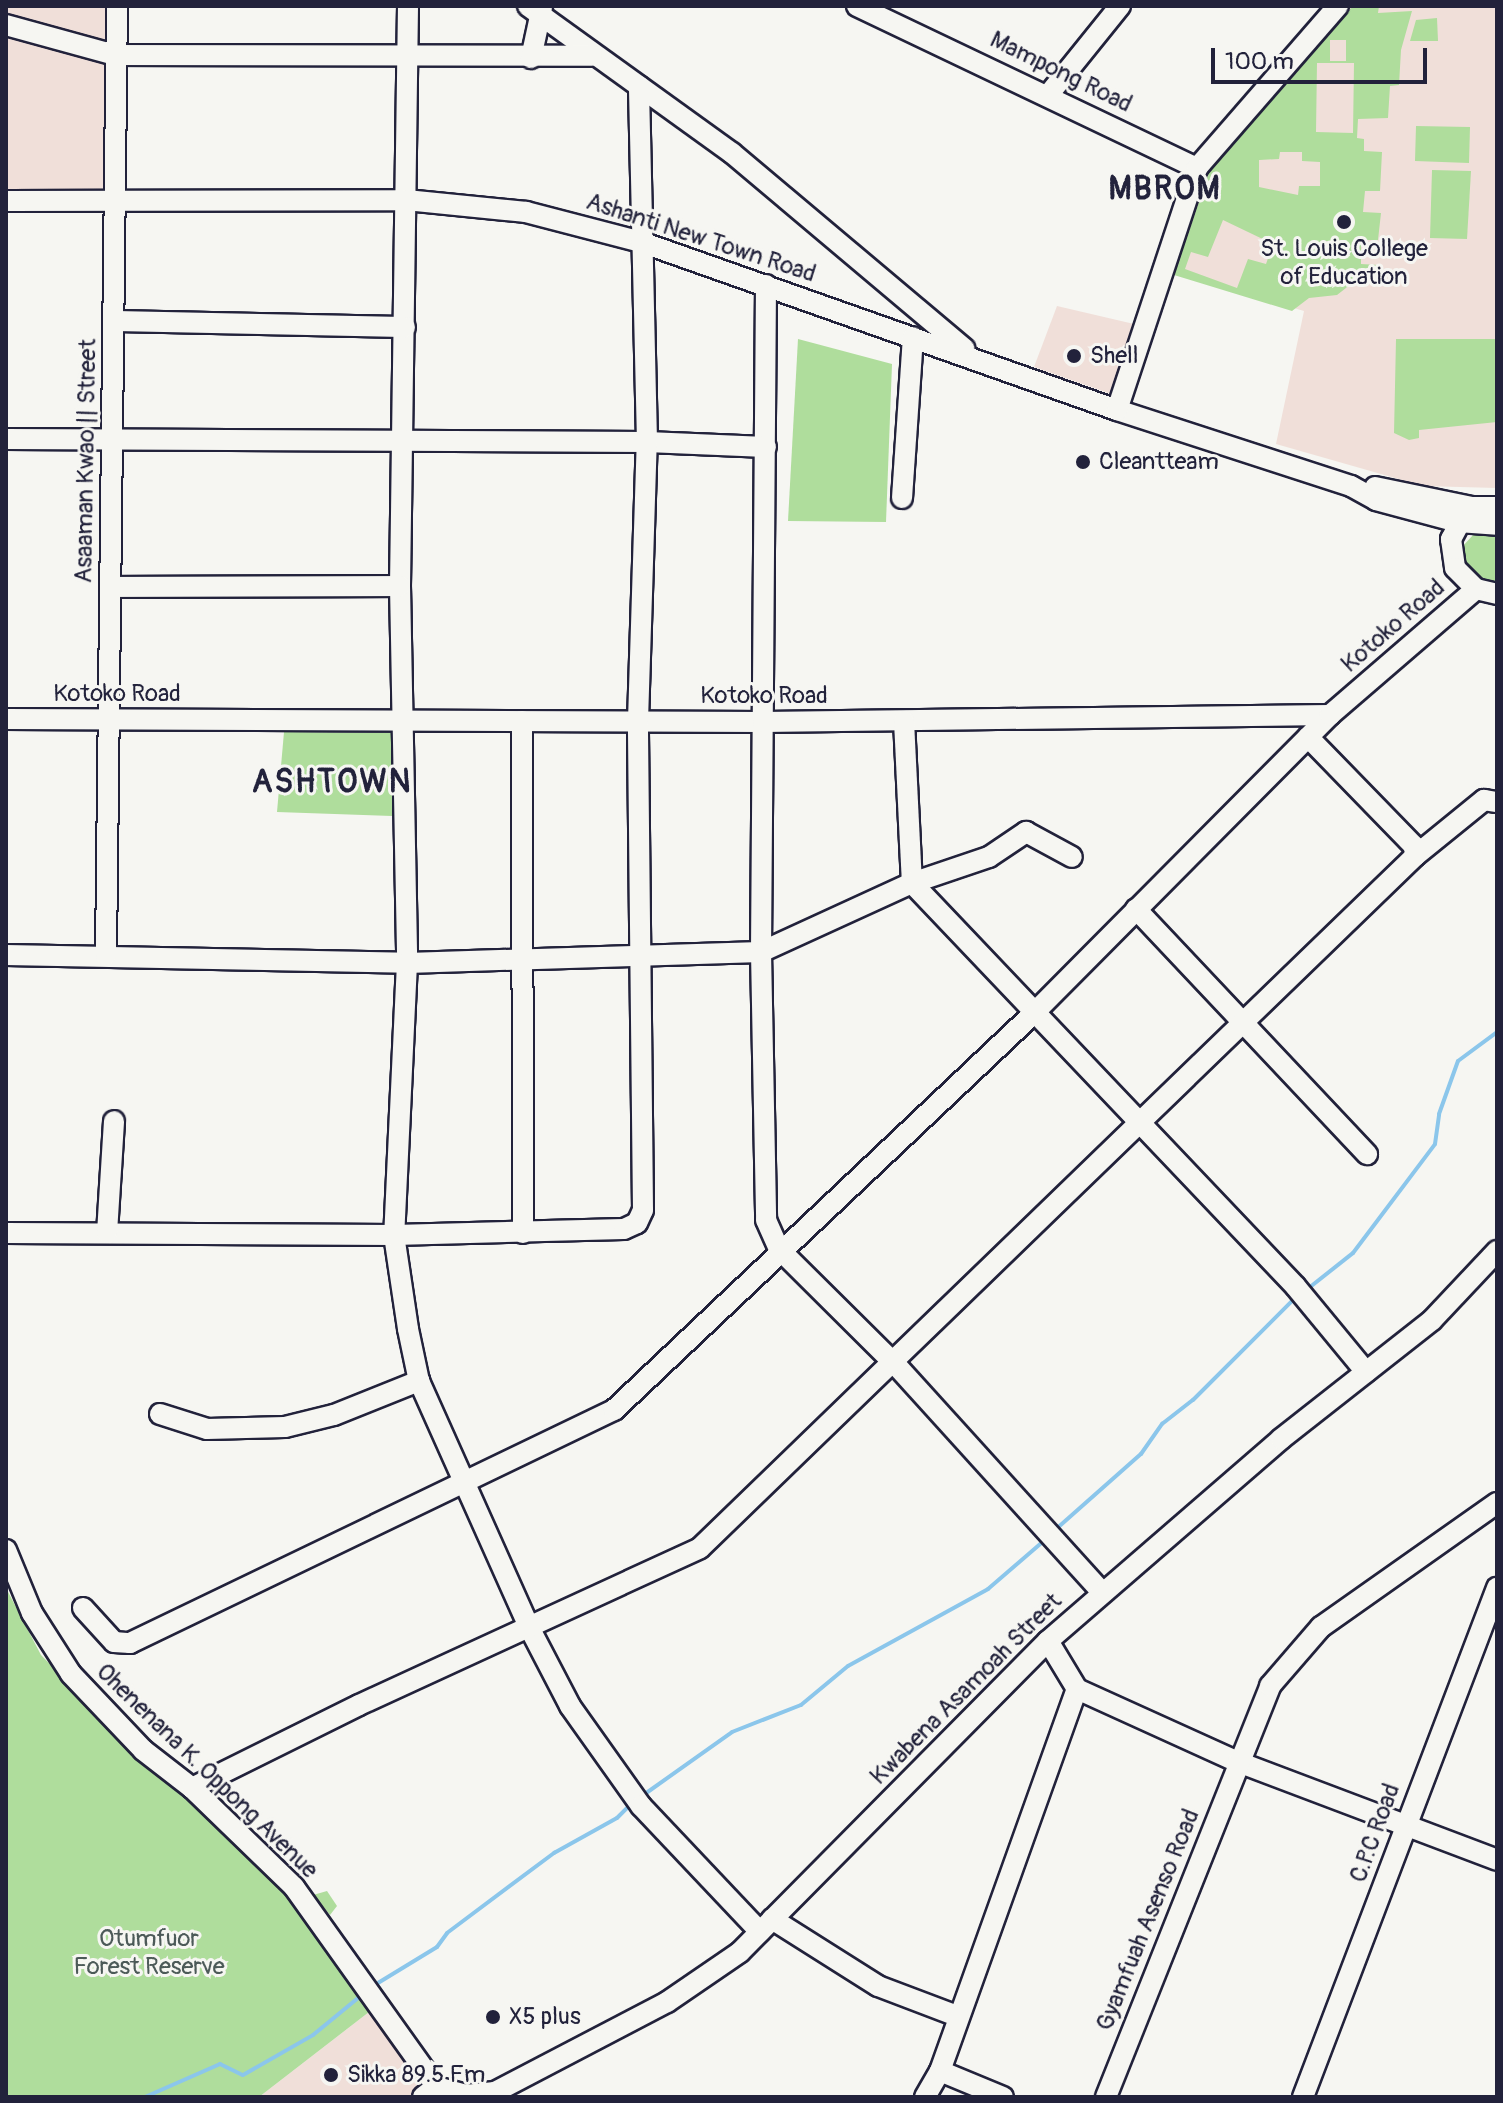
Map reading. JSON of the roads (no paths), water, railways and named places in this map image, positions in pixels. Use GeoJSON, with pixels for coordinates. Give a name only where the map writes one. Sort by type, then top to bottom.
{"type":"FeatureCollection","features":[{"type":"Feature","properties":{"kind":"street","name":"Asaaman Kwao || Street"},"geometry":{"type":"LineString","coordinates":[[106,955],[117,6]]}},
{"type":"Feature","properties":{"kind":"street"},"geometry":{"type":"LineString","coordinates":[[408,6],[400,586],[407,963],[394,1235],[419,1381],[469,1483],[530,1629],[570,1706],[635,1798],[766,1926],[878,1986],[957,2016]]}},
{"type":"Feature","properties":{"kind":"street","name":"Mampong Road"},"geometry":{"type":"LineString","coordinates":[[857,6],[1049,94],[1197,168]]}},
{"type":"Feature","properties":{"kind":"street"},"geometry":{"type":"LineString","coordinates":[[1049,94],[1120,6]]}},
{"type":"Feature","properties":{"kind":"street"},"geometry":{"type":"LineString","coordinates":[[1117,410],[1197,168],[1338,6]]}},
{"type":"Feature","properties":{"kind":"street"},"geometry":{"type":"LineString","coordinates":[[531,58],[537,10]]}},
{"type":"Feature","properties":{"kind":"street"},"geometry":{"type":"LineString","coordinates":[[537,10],[592,56],[732,153],[974,357]]}},
{"type":"Feature","properties":{"kind":"street"},"geometry":{"type":"LineString","coordinates":[[6,25],[115,55],[592,56]]}},
{"type":"Feature","properties":{"kind":"street"},"geometry":{"type":"LineString","coordinates":[[6,1233],[523,1233],[624,1229],[637,1223],[643,1210],[643,960],[638,721],[647,442],[639,86]]}},
{"type":"Feature","properties":{"kind":"street","name":"Ashanti New Town Road"},"geometry":{"type":"LineString","coordinates":[[6,201],[406,200],[526,212],[641,242],[1117,410],[1460,523],[1497,507]]}},
{"type":"Feature","properties":{"kind":"street"},"geometry":{"type":"LineString","coordinates":[[766,285],[761,952],[764,1203],[779,1249],[895,1364],[1103,1593]]}},
{"type":"Feature","properties":{"kind":"street"},"geometry":{"type":"LineString","coordinates":[[114,321],[405,327]]}},
{"type":"Feature","properties":{"kind":"street"},"geometry":{"type":"LineString","coordinates":[[902,498],[913,337]]}},
{"type":"Feature","properties":{"kind":"street"},"geometry":{"type":"LineString","coordinates":[[6,439],[403,444],[647,442],[766,447]]}},
{"type":"Feature","properties":{"kind":"street","name":"Ashanti New Town Road"},"geometry":{"type":"LineString","coordinates":[[1351,486],[1423,514],[1460,523],[1497,525]]}},
{"type":"Feature","properties":{"kind":"street"},"geometry":{"type":"LineString","coordinates":[[1460,523],[1455,568],[1476,589],[1497,594]]}},
{"type":"Feature","properties":{"kind":"street"},"geometry":{"type":"LineString","coordinates":[[111,587],[400,586]]}},
{"type":"Feature","properties":{"kind":"street","name":"Kotoko Road"},"geometry":{"type":"LineString","coordinates":[[6,719],[763,722],[1330,715],[1476,589]]}},
{"type":"Feature","properties":{"kind":"street"},"geometry":{"type":"LineString","coordinates":[[83,1608],[114,1642],[130,1643],[469,1483],[614,1410],[779,1249],[1035,1012],[1330,715]]}},
{"type":"Feature","properties":{"kind":"street"},"geometry":{"type":"LineString","coordinates":[[522,721],[523,1233]]}},
{"type":"Feature","properties":{"kind":"street"},"geometry":{"type":"LineString","coordinates":[[904,721],[912,883],[1301,1293],[1366,1372]]}},
{"type":"Feature","properties":{"kind":"street"},"geometry":{"type":"LineString","coordinates":[[1308,737],[1414,846],[1415,856]]}},
{"type":"Feature","properties":{"kind":"street"},"geometry":{"type":"LineString","coordinates":[[192,1788],[700,1548],[1142,1125],[1415,856],[1484,800],[1497,802]]}},
{"type":"Feature","properties":{"kind":"street"},"geometry":{"type":"LineString","coordinates":[[6,955],[407,963],[643,960],[761,952],[912,883],[989,857],[1026,832],[1072,857]]}},
{"type":"Feature","properties":{"kind":"street"},"geometry":{"type":"LineString","coordinates":[[1136,909],[1367,1154]]}},
{"type":"Feature","properties":{"kind":"street"},"geometry":{"type":"LineString","coordinates":[[107,1233],[114,1121]]}},
{"type":"Feature","properties":{"kind":"street","name":"Kwabena Asamoah Street"},"geometry":{"type":"LineString","coordinates":[[434,2094],[495,2092],[667,2002],[740,1952],[1048,1641],[1366,1372],[1432,1320],[1497,1251]]}},
{"type":"Feature","properties":{"kind":"street"},"geometry":{"type":"LineString","coordinates":[[160,1414],[207,1429],[285,1427],[334,1415],[419,1381]]}},
{"type":"Feature","properties":{"kind":"street"},"geometry":{"type":"LineString","coordinates":[[1238,1762],[1270,1686],[1321,1627],[1497,1503]]}},
{"type":"Feature","properties":{"kind":"street","name":"Ohenenana K. Oppong Avenue"},"geometry":{"type":"LineString","coordinates":[[6,1550],[32,1613],[71,1674],[143,1750],[192,1788],[294,1887],[434,2094]]}},
{"type":"Feature","properties":{"kind":"street","name":"C.P.C Road"},"geometry":{"type":"LineString","coordinates":[[1303,2097],[1497,1588]]}},
{"type":"Feature","properties":{"kind":"street"},"geometry":{"type":"LineString","coordinates":[[1048,1641],[1077,1689],[1238,1762],[1497,1860]]}},
{"type":"Feature","properties":{"kind":"street"},"geometry":{"type":"LineString","coordinates":[[925,2097],[940,2071],[957,2016],[1077,1689]]}},
{"type":"Feature","properties":{"kind":"street","name":"Gyamfuah Asenso Road"},"geometry":{"type":"LineString","coordinates":[[1106,2097],[1238,1762]]}},
{"type":"Feature","properties":{"kind":"street"},"geometry":{"type":"LineString","coordinates":[[940,2071],[1003,2097]]}},
{"type":"Feature","properties":{"kind":"waterway"},"geometry":{"type":"LineString","coordinates":[[1305,1291],[1353,1253],[1435,1144],[1439,1114],[1458,1061],[1497,1032]]}},
{"type":"Feature","properties":{"kind":"waterway"},"geometry":{"type":"LineString","coordinates":[[1055,1530],[1141,1454],[1162,1424],[1193,1400],[1295,1298]]}},
{"type":"Feature","properties":{"kind":"waterway"},"geometry":{"type":"LineString","coordinates":[[642,1796],[732,1732],[801,1705],[848,1666],[988,1589],[1046,1539]]}},
{"type":"Feature","properties":{"kind":"waterway"},"geometry":{"type":"LineString","coordinates":[[373,1986],[437,1947],[447,1933],[554,1853],[617,1818],[632,1803]]}},
{"type":"Feature","properties":{"kind":"waterway"},"geometry":{"type":"LineString","coordinates":[[145,2097],[220,2064],[243,2075],[313,2035],[363,1994]]}},
{"type":"Feature","properties":{"kind":"place","name":"St. Louis College of Education"},"geometry":{"type":"Point","coordinates":[1344,222]}},
{"type":"Feature","properties":{"kind":"place","name":"Shell"},"geometry":{"type":"Point","coordinates":[1074,356]}},
{"type":"Feature","properties":{"kind":"place","name":"Cleantteam"},"geometry":{"type":"Point","coordinates":[1083,462]}},
{"type":"Feature","properties":{"kind":"place","name":"X5 plus"},"geometry":{"type":"Point","coordinates":[493,2017]}},
{"type":"Feature","properties":{"kind":"place","name":"Sikka 89.5 Fm"},"geometry":{"type":"Point","coordinates":[331,2075]}},
{"type":"Feature","properties":{"kind":"district","name":"MBROM"},"geometry":{"type":"Point","coordinates":[1165,189]}},
{"type":"Feature","properties":{"kind":"district","name":"ASHTOWN"},"geometry":{"type":"Point","coordinates":[332,782]}},
{"type":"Feature","properties":{"kind":"park label","name":"Otumfuor Forest Reserve"},"geometry":{"type":"Point","coordinates":[149,1953]}}]}
